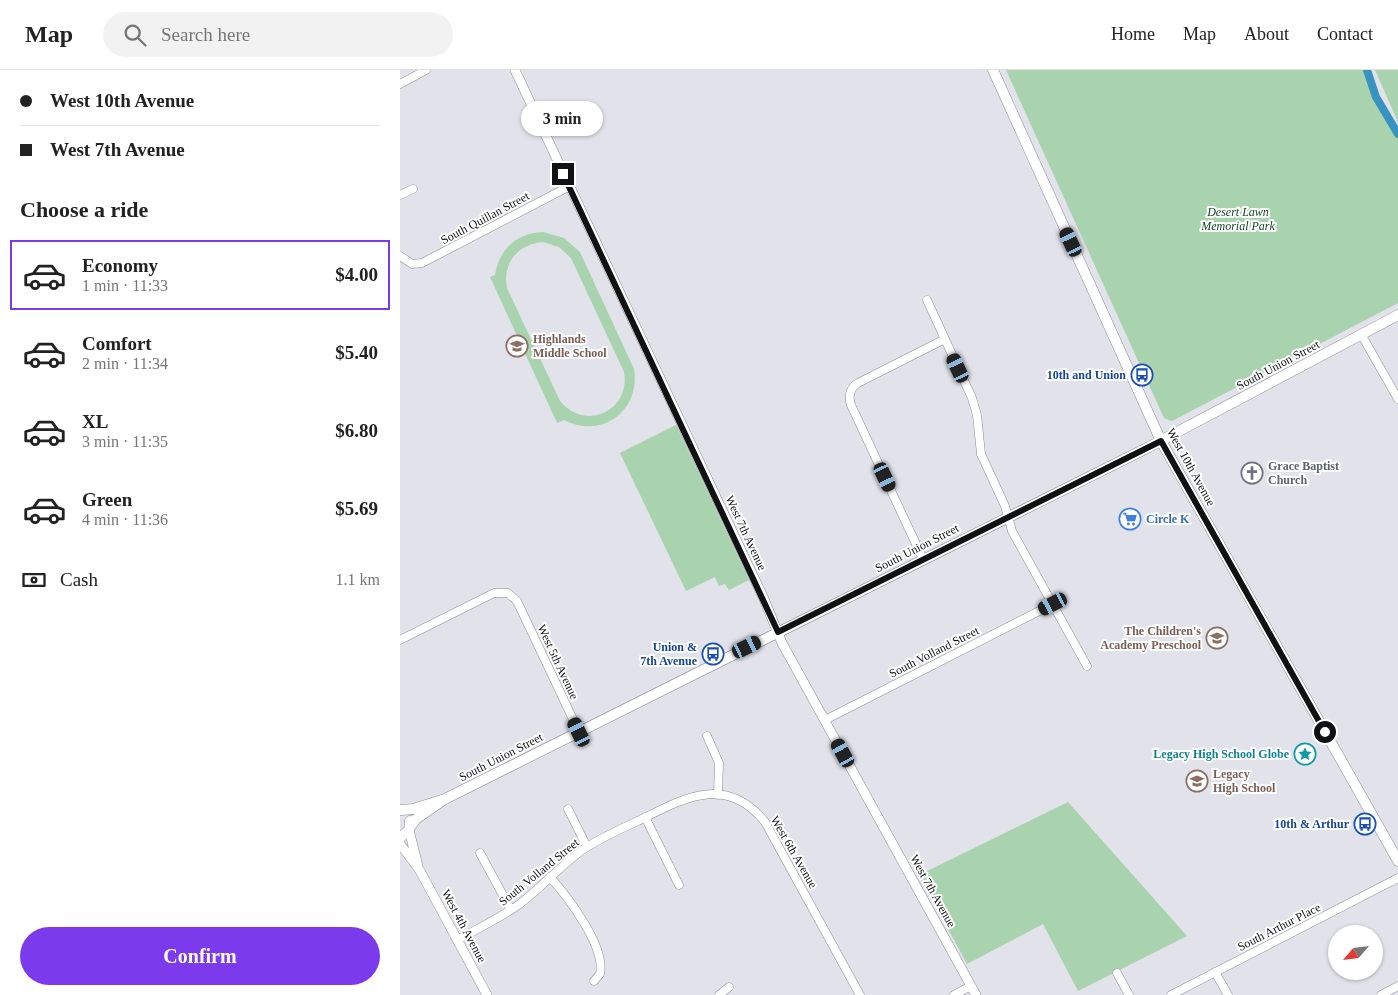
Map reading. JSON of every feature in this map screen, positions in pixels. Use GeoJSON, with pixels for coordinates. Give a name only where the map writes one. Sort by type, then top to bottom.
{"type":"FeatureCollection","features":[{"type":"Feature","properties":{"kind":"main road","name":"West 10th Avenue"},"geometry":{"type":"LineString","coordinates":[[993,70],[1161,441],[1398,861]]}},
{"type":"Feature","properties":{"kind":"main road","name":"South Union Street"},"geometry":{"type":"LineString","coordinates":[[400,838],[416,819],[445,799],[1161,441],[1398,315]]}},
{"type":"Feature","properties":{"kind":"main road","name":"South Union Street"},"geometry":{"type":"LineString","coordinates":[[401,809],[413,809],[445,799]]}},
{"type":"Feature","properties":{"kind":"main road"},"geometry":{"type":"LineString","coordinates":[[401,809],[410,818],[410,828]]}},
{"type":"Feature","properties":{"kind":"street","name":"West 7th Avenue"},"geometry":{"type":"LineString","coordinates":[[514,70],[778,632],[976,995]]}},
{"type":"Feature","properties":{"kind":"street"},"geometry":{"type":"LineString","coordinates":[[400,84],[423,71]]}},
{"type":"Feature","properties":{"kind":"street","name":"South Quillan Street"},"geometry":{"type":"LineString","coordinates":[[400,256],[412,264],[422,264],[568,187]]}},
{"type":"Feature","properties":{"kind":"street"},"geometry":{"type":"LineString","coordinates":[[400,195],[413,189]]}},
{"type":"Feature","properties":{"kind":"street"},"geometry":{"type":"LineString","coordinates":[[927,300],[972,398],[977,416],[981,454],[1008,516],[1012,531],[1087,666]]}},
{"type":"Feature","properties":{"kind":"street"},"geometry":{"type":"LineString","coordinates":[[1361,334],[1398,399]]}},
{"type":"Feature","properties":{"kind":"street"},"geometry":{"type":"LineString","coordinates":[[923,559],[851,405],[851,391],[858,382],[944,339]]}},
{"type":"Feature","properties":{"kind":"street","name":"West 5th Avenue"},"geometry":{"type":"LineString","coordinates":[[400,640],[499,591],[511,595],[517,601],[579,732]]}},
{"type":"Feature","properties":{"kind":"street","name":"South Volland Street"},"geometry":{"type":"LineString","coordinates":[[825,720],[1053,604]]}},
{"type":"Feature","properties":{"kind":"street"},"geometry":{"type":"LineString","coordinates":[[707,736],[719,764],[718,794]]}},
{"type":"Feature","properties":{"kind":"street","name":"South Volland Street"},"geometry":{"type":"LineString","coordinates":[[457,940],[511,910],[587,847],[688,796],[718,794]]}},
{"type":"Feature","properties":{"kind":"street","name":"West 6th Avenue"},"geometry":{"type":"LineString","coordinates":[[718,794],[736,799],[758,814],[764,822],[860,995]]}},
{"type":"Feature","properties":{"kind":"street"},"geometry":{"type":"LineString","coordinates":[[568,809],[587,847]]}},
{"type":"Feature","properties":{"kind":"street"},"geometry":{"type":"LineString","coordinates":[[645,817],[679,885]]}},
{"type":"Feature","properties":{"kind":"street","name":"West 4th Avenue"},"geometry":{"type":"LineString","coordinates":[[410,828],[419,869]]}},
{"type":"Feature","properties":{"kind":"street","name":"West 4th Avenue"},"geometry":{"type":"LineString","coordinates":[[400,844],[419,869],[487,995]]}},
{"type":"Feature","properties":{"kind":"street"},"geometry":{"type":"LineString","coordinates":[[480,853],[511,910]]}},
{"type":"Feature","properties":{"kind":"street"},"geometry":{"type":"LineString","coordinates":[[550,877],[578,913],[600,957],[600,974],[594,980]]}},
{"type":"Feature","properties":{"kind":"street","name":"South Arthur Place"},"geometry":{"type":"LineString","coordinates":[[1171,995],[1398,878]]}},
{"type":"Feature","properties":{"kind":"street"},"geometry":{"type":"LineString","coordinates":[[1215,972],[1228,995]]}},
{"type":"Feature","properties":{"kind":"street"},"geometry":{"type":"LineString","coordinates":[[1117,973],[1129,995]]}},
{"type":"Feature","properties":{"kind":"street"},"geometry":{"type":"LineString","coordinates":[[954,995],[971,986]]}},
{"type":"Feature","properties":{"kind":"street"},"geometry":{"type":"LineString","coordinates":[[1381,995],[1398,986]]}},
{"type":"Feature","properties":{"kind":"street"},"geometry":{"type":"LineString","coordinates":[[719,995],[729,987]]}},
{"type":"Feature","properties":{"kind":"green space","name":"Desert Lawn Memorial Park"},"geometry":{"type":"Polygon","coordinates":[[[1006,70],[1367,70],[1378,99],[1398,133],[1398,303],[1172,421],[1164,418],[1006,70]]]}},
{"type":"Feature","properties":{"kind":"green space"},"geometry":{"type":"Polygon","coordinates":[[[1375,70],[1398,70],[1398,122],[1375,70]]]}},
{"type":"Feature","properties":{"kind":"green space"},"geometry":{"type":"Polygon","coordinates":[[[543,232],[564,238],[580,252],[634,369],[635,384],[631,397],[625,408],[616,417],[605,423],[592,426],[578,425],[564,420],[557,423],[490,277],[495,275],[501,257],[511,244],[525,235],[543,232]],[[543,242],[519,251],[514,256],[507,271],[507,288],[560,401],[570,410],[582,415],[593,416],[604,413],[620,397],[624,386],[624,372],[571,258],[559,247],[543,242]]]}},
{"type":"Feature","properties":{"kind":"green space"},"geometry":{"type":"Polygon","coordinates":[[[676,425],[749,580],[729,590],[725,584],[719,586],[715,577],[686,591],[620,453],[676,425]]]}},
{"type":"Feature","properties":{"kind":"green space"},"geometry":{"type":"Polygon","coordinates":[[[1068,802],[1187,936],[1078,991],[1043,924],[967,964],[919,875],[1068,802]]]}},
{"type":"Feature","properties":{"kind":"waterway"},"geometry":{"type":"LineString","coordinates":[[1367,70],[1376,97],[1398,134]]}},
{"type":"Feature","properties":{"kind":"place","name":"Highlands Middle School"},"geometry":{"type":"Point","coordinates":[517,346]}},
{"type":"Feature","properties":{"kind":"place","name":"10th and Union"},"geometry":{"type":"Point","coordinates":[1142,375]}},
{"type":"Feature","properties":{"kind":"place","name":"Grace Baptist Church"},"geometry":{"type":"Point","coordinates":[1252,473]}},
{"type":"Feature","properties":{"kind":"place","name":"Circle K"},"geometry":{"type":"Point","coordinates":[1130,519]}},
{"type":"Feature","properties":{"kind":"place","name":"The Children's Academy Preschool"},"geometry":{"type":"Point","coordinates":[1217,638]}},
{"type":"Feature","properties":{"kind":"place","name":"Union & 7th Avenue"},"geometry":{"type":"Point","coordinates":[713,654]}},
{"type":"Feature","properties":{"kind":"place","name":"Legacy High School Globe"},"geometry":{"type":"Point","coordinates":[1305,754]}},
{"type":"Feature","properties":{"kind":"place","name":"Legacy High School"},"geometry":{"type":"Point","coordinates":[1197,781]}},
{"type":"Feature","properties":{"kind":"place","name":"10th & Arthur"},"geometry":{"type":"Point","coordinates":[1365,824]}},
{"type":"Feature","properties":{"kind":"route"},"geometry":{"type":"LineString","coordinates":[[563,174],[778,632],[1161,441],[1325,732]]}}]}
